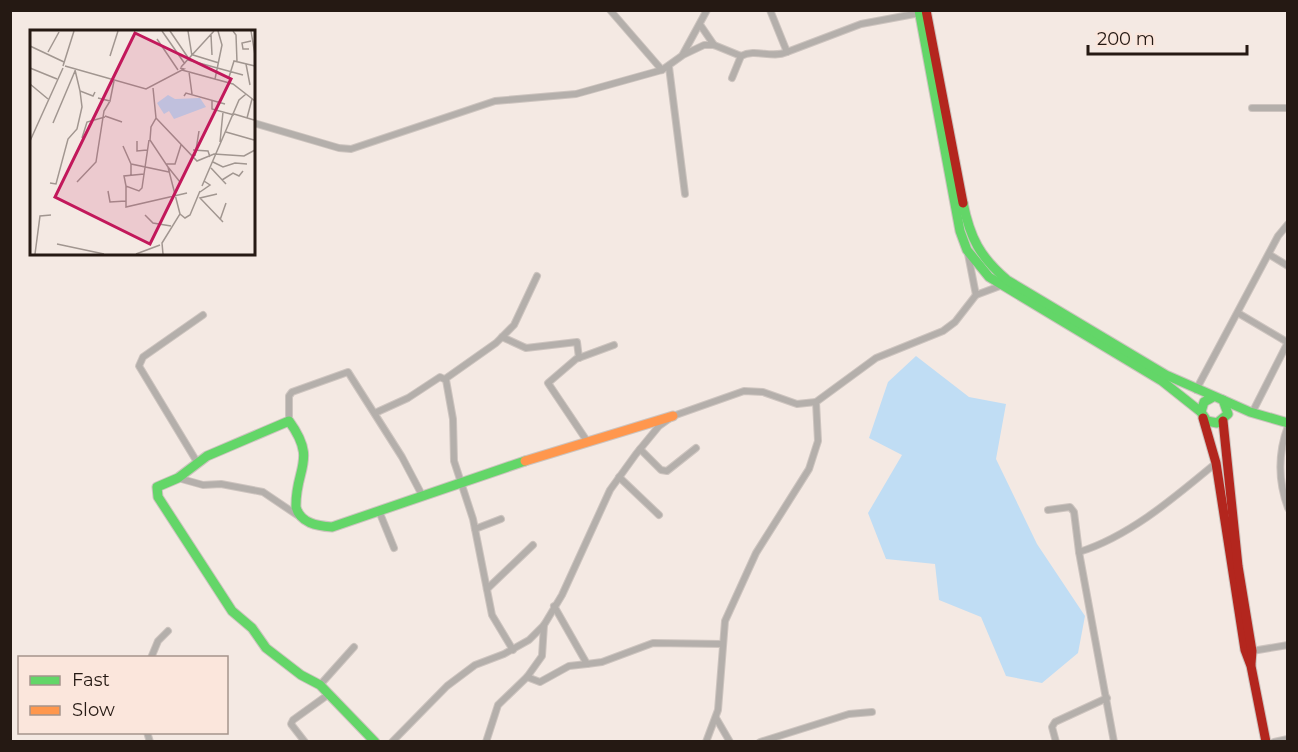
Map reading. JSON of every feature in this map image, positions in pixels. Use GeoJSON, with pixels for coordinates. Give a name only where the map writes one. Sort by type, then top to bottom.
{"type":"FeatureCollection","features":[{"type":"Feature","properties":{"kind":"main road"},"geometry":{"type":"LineString","coordinates":[[922,11],[960,231],[967,250],[981,270],[1000,286],[1162,381],[1212,423],[1251,413]]}},
{"type":"Feature","properties":{"kind":"main road"},"geometry":{"type":"LineString","coordinates":[[954,187],[973,242],[995,272],[1126,351],[1196,390],[1251,413],[1287,424]]}},
{"type":"Feature","properties":{"kind":"main road"},"geometry":{"type":"LineString","coordinates":[[1218,398],[1204,402],[1202,414],[1216,463],[1230,567],[1245,650],[1251,666],[1266,741]]}},
{"type":"Feature","properties":{"kind":"main road"},"geometry":{"type":"LineString","coordinates":[[1218,398],[1228,409],[1224,420],[1238,566],[1252,651],[1251,666]]}},
{"type":"Feature","properties":{"kind":"main road"},"geometry":{"type":"LineString","coordinates":[[375,741],[320,685],[271,652],[252,628],[223,599],[156,491],[157,487],[178,478],[197,462],[220,449],[289,421],[303,448],[306,461],[296,496],[298,514],[314,526],[332,527],[462,481],[673,416]]}},
{"type":"Feature","properties":{"kind":"street"},"geometry":{"type":"LineString","coordinates":[[610,10],[662,70]]}},
{"type":"Feature","properties":{"kind":"street"},"geometry":{"type":"LineString","coordinates":[[255,123],[339,148],[351,149],[495,101],[576,94],[669,67],[682,55],[701,26],[707,10]]}},
{"type":"Feature","properties":{"kind":"street"},"geometry":{"type":"LineString","coordinates":[[770,10],[787,52]]}},
{"type":"Feature","properties":{"kind":"street"},"geometry":{"type":"LineString","coordinates":[[732,78],[741,56],[749,52],[777,56],[861,24],[922,11]]}},
{"type":"Feature","properties":{"kind":"street"},"geometry":{"type":"LineString","coordinates":[[701,26],[714,45]]}},
{"type":"Feature","properties":{"kind":"street"},"geometry":{"type":"LineString","coordinates":[[682,55],[704,45],[714,45],[741,56]]}},
{"type":"Feature","properties":{"kind":"street"},"geometry":{"type":"LineString","coordinates":[[669,67],[685,194]]}},
{"type":"Feature","properties":{"kind":"street"},"geometry":{"type":"LineString","coordinates":[[1252,108],[1287,108]]}},
{"type":"Feature","properties":{"kind":"street"},"geometry":{"type":"LineString","coordinates":[[1196,390],[1287,224]]}},
{"type":"Feature","properties":{"kind":"street"},"geometry":{"type":"LineString","coordinates":[[967,250],[976,295]]}},
{"type":"Feature","properties":{"kind":"street"},"geometry":{"type":"LineString","coordinates":[[1270,255],[1287,266]]}},
{"type":"Feature","properties":{"kind":"street"},"geometry":{"type":"LineString","coordinates":[[445,379],[514,325],[537,276]]}},
{"type":"Feature","properties":{"kind":"street"},"geometry":{"type":"LineString","coordinates":[[392,741],[447,686],[475,665],[513,650],[530,640],[544,625],[562,595],[610,490],[659,426],[673,416],[744,391],[763,392],[797,404],[816,402],[876,358],[943,331],[955,322],[976,295],[1000,286]]}},
{"type":"Feature","properties":{"kind":"street"},"geometry":{"type":"LineString","coordinates":[[1238,313],[1287,342],[1251,413]]}},
{"type":"Feature","properties":{"kind":"street"},"geometry":{"type":"LineString","coordinates":[[197,462],[139,366],[143,357],[203,315]]}},
{"type":"Feature","properties":{"kind":"street"},"geometry":{"type":"LineString","coordinates":[[501,337],[526,348],[577,342],[579,358]]}},
{"type":"Feature","properties":{"kind":"street"},"geometry":{"type":"LineString","coordinates":[[587,441],[548,383],[579,358],[614,345]]}},
{"type":"Feature","properties":{"kind":"street"},"geometry":{"type":"LineString","coordinates":[[289,421],[289,396],[292,392],[344,371],[348,372],[414,476],[422,495]]}},
{"type":"Feature","properties":{"kind":"street"},"geometry":{"type":"LineString","coordinates":[[375,413],[408,398],[440,377],[445,379]]}},
{"type":"Feature","properties":{"kind":"street"},"geometry":{"type":"LineString","coordinates":[[445,379],[453,418],[452,451],[475,529],[494,623],[513,650]]}},
{"type":"Feature","properties":{"kind":"street"},"geometry":{"type":"LineString","coordinates":[[706,741],[716,717],[725,621],[756,553],[809,469],[818,441],[816,402]]}},
{"type":"Feature","properties":{"kind":"street"},"geometry":{"type":"LineString","coordinates":[[1287,424],[1282,446],[1280,474],[1287,508]]}},
{"type":"Feature","properties":{"kind":"street"},"geometry":{"type":"LineString","coordinates":[[640,449],[661,470],[667,471],[696,448]]}},
{"type":"Feature","properties":{"kind":"street"},"geometry":{"type":"LineString","coordinates":[[1079,552],[1099,546],[1119,535],[1187,488],[1216,463]]}},
{"type":"Feature","properties":{"kind":"street"},"geometry":{"type":"LineString","coordinates":[[619,477],[659,515]]}},
{"type":"Feature","properties":{"kind":"street"},"geometry":{"type":"LineString","coordinates":[[178,478],[203,485],[221,484],[263,492],[305,520]]}},
{"type":"Feature","properties":{"kind":"street"},"geometry":{"type":"LineString","coordinates":[[1048,510],[1073,508],[1114,741]]}},
{"type":"Feature","properties":{"kind":"street"},"geometry":{"type":"LineString","coordinates":[[379,511],[394,549]]}},
{"type":"Feature","properties":{"kind":"street"},"geometry":{"type":"LineString","coordinates":[[475,529],[501,519]]}},
{"type":"Feature","properties":{"kind":"street"},"geometry":{"type":"LineString","coordinates":[[487,590],[533,545]]}},
{"type":"Feature","properties":{"kind":"street"},"geometry":{"type":"LineString","coordinates":[[554,606],[587,664]]}},
{"type":"Feature","properties":{"kind":"street"},"geometry":{"type":"LineString","coordinates":[[486,741],[498,705],[527,677],[542,656],[544,625]]}},
{"type":"Feature","properties":{"kind":"street"},"geometry":{"type":"LineString","coordinates":[[151,656],[158,642],[168,632]]}},
{"type":"Feature","properties":{"kind":"street"},"geometry":{"type":"LineString","coordinates":[[527,677],[540,682],[569,666],[602,662],[653,643],[723,644]]}},
{"type":"Feature","properties":{"kind":"street"},"geometry":{"type":"LineString","coordinates":[[1252,651],[1287,645]]}},
{"type":"Feature","properties":{"kind":"street"},"geometry":{"type":"LineString","coordinates":[[320,685],[354,647]]}},
{"type":"Feature","properties":{"kind":"street"},"geometry":{"type":"LineString","coordinates":[[305,741],[294,728],[293,720],[329,694]]}},
{"type":"Feature","properties":{"kind":"street"},"geometry":{"type":"LineString","coordinates":[[1056,741],[1052,727],[1055,722],[1107,698]]}},
{"type":"Feature","properties":{"kind":"street"},"geometry":{"type":"LineString","coordinates":[[760,741],[849,714],[872,712]]}},
{"type":"Feature","properties":{"kind":"street"},"geometry":{"type":"LineString","coordinates":[[716,717],[730,741]]}},
{"type":"Feature","properties":{"kind":"street"},"geometry":{"type":"LineString","coordinates":[[1274,741],[1287,739]]}},
{"type":"Feature","properties":{"kind":"water"},"geometry":{"type":"Polygon","coordinates":[[[916,356],[969,397],[1006,404],[996,459],[1037,544],[1085,616],[1078,653],[1042,683],[1006,676],[981,617],[939,600],[935,564],[886,559],[868,513],[902,455],[869,438],[888,382],[916,356]]]}},
{"type":"Feature","properties":{"kind":"traffic: fast"},"geometry":{"type":"LineString","coordinates":[[919,10],[960,231],[967,250],[989,277],[1162,381],[1201,412]]}},
{"type":"Feature","properties":{"kind":"traffic: fast"},"geometry":{"type":"LineString","coordinates":[[963,203],[969,227],[983,255],[1007,280],[1166,375],[1223,400],[1228,414],[1217,423],[1207,421],[1201,412],[1204,402],[1213,397]]}},
{"type":"Feature","properties":{"kind":"traffic: fast"},"geometry":{"type":"LineString","coordinates":[[1223,400],[1250,412],[1288,423]]}},
{"type":"Feature","properties":{"kind":"traffic: fast"},"geometry":{"type":"LineString","coordinates":[[375,742],[320,685],[301,675],[266,648],[252,628],[232,611],[158,497],[157,487],[178,478],[207,456],[289,421],[298,435],[304,456],[296,507],[301,517],[321,526],[332,527],[525,461]]}},
{"type":"Feature","properties":{"kind":"traffic: slow"},"geometry":{"type":"LineString","coordinates":[[525,461],[673,416]]}},
{"type":"Feature","properties":{"kind":"traffic: jam"},"geometry":{"type":"LineString","coordinates":[[926,10],[963,203]]}},
{"type":"Feature","properties":{"kind":"traffic: jam"},"geometry":{"type":"LineString","coordinates":[[1203,418],[1216,463],[1245,650],[1251,666],[1266,742]]}},
{"type":"Feature","properties":{"kind":"traffic: jam"},"geometry":{"type":"LineString","coordinates":[[1223,421],[1238,566],[1252,651],[1251,664]]}}]}
